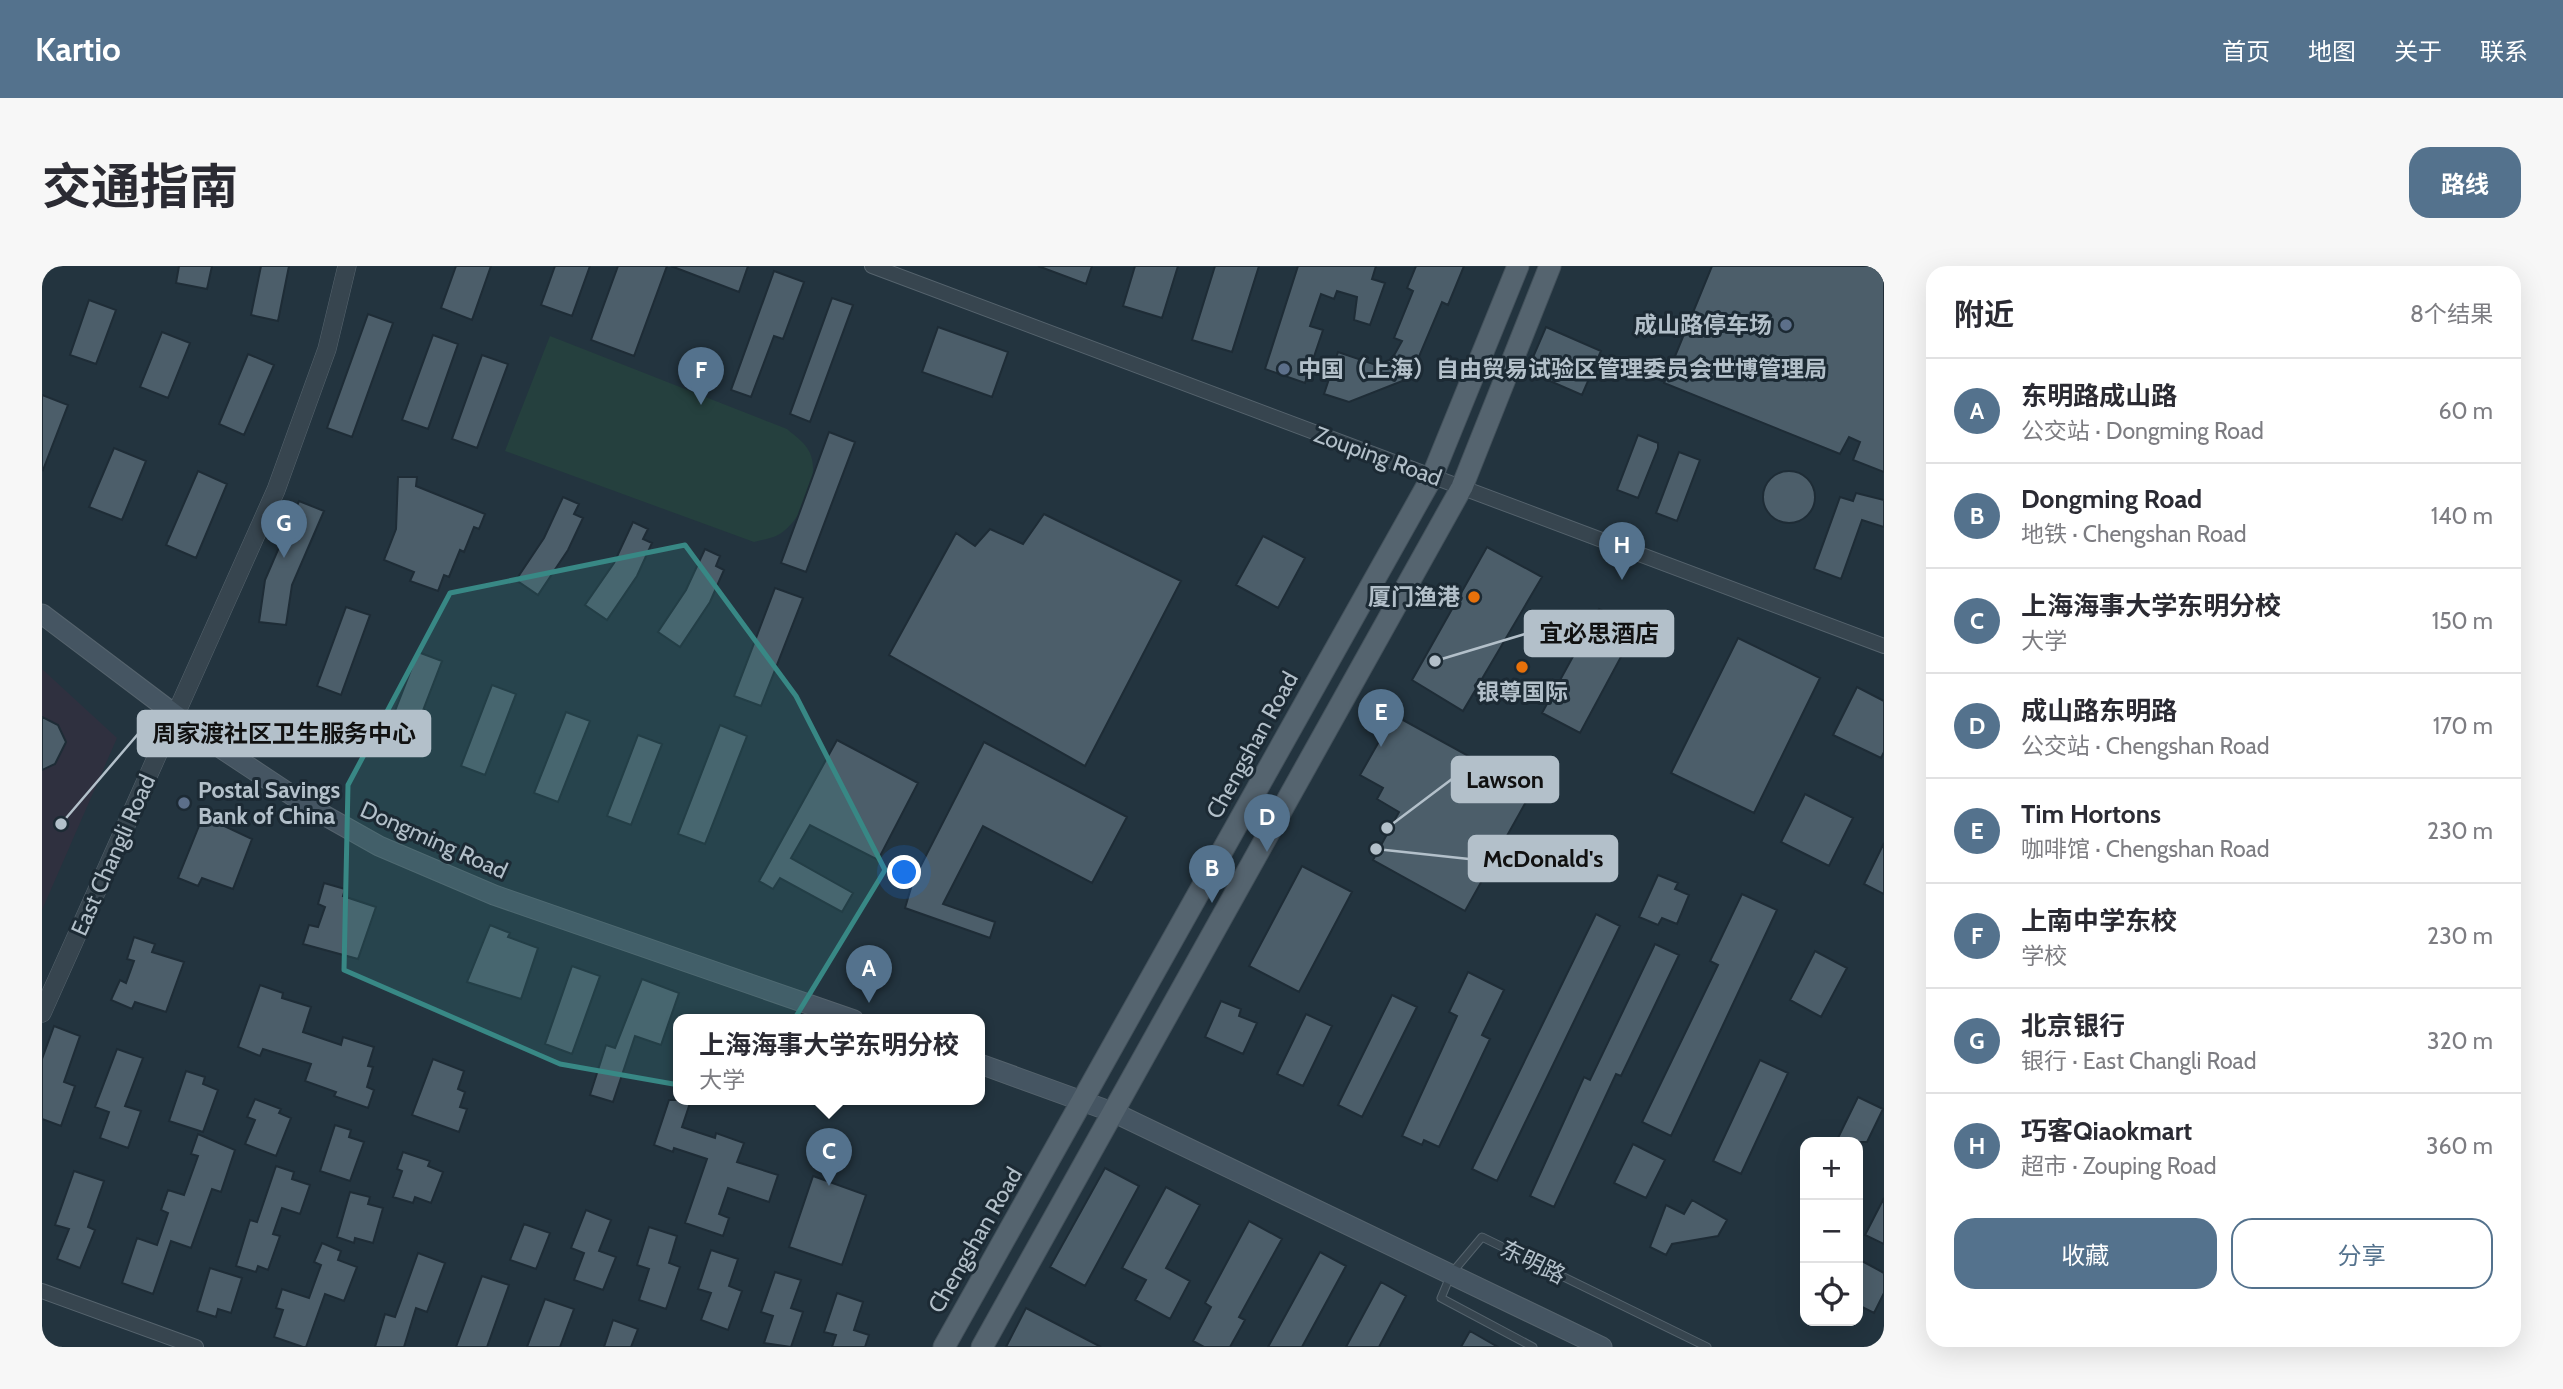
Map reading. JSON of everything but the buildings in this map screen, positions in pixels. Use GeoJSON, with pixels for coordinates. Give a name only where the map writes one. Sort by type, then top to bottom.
{"type":"FeatureCollection","features":[{"type":"Feature","properties":{"kind":"main road","name":"Chengshan Road"},"geometry":{"type":"LineString","coordinates":[[944,1347],[1084,1102],[1432,477],[1518,266]]}},
{"type":"Feature","properties":{"kind":"main road"},"geometry":{"type":"LineString","coordinates":[[982,1347],[1462,487],[1550,266]]}},
{"type":"Feature","properties":{"kind":"main road","name":"Dongming Road"},"geometry":{"type":"LineString","coordinates":[[42,614],[175,716],[308,806],[417,864],[507,900],[837,1014]]}},
{"type":"Feature","properties":{"kind":"main road"},"geometry":{"type":"LineString","coordinates":[[985,1066],[1115,1113],[1602,1347]]}},
{"type":"Feature","properties":{"kind":"street","name":"East Changli Road"},"geometry":{"type":"LineString","coordinates":[[42,1013],[275,490],[327,349],[347,266]]}},
{"type":"Feature","properties":{"kind":"street","name":"Zouping Road"},"geometry":{"type":"LineString","coordinates":[[872,266],[1884,646]]}},
{"type":"Feature","properties":{"kind":"street"},"geometry":{"type":"LineString","coordinates":[[42,1291],[196,1347]]}},
{"type":"Feature","properties":{"kind":"lane","name":"东明路"},"geometry":{"type":"LineString","coordinates":[[1451,1275],[1482,1237],[1707,1347]]}},
{"type":"Feature","properties":{"kind":"lane"},"geometry":{"type":"LineString","coordinates":[[1451,1275],[1441,1298],[1533,1347]]}},
{"type":"Feature","properties":{"kind":"highlighted area"},"geometry":{"type":"Polygon","coordinates":[[[685,545],[796,696],[885,870],[747,1097],[560,1064],[344,970],[348,785],[450,593],[685,545]]]}},
{"type":"Feature","properties":{"kind":"shaded area"},"geometry":{"type":"Polygon","coordinates":[[[42,669],[117,738],[42,910],[42,669]]]}},
{"type":"Feature","properties":{"kind":"green space"},"geometry":{"type":"Polygon","coordinates":[[[550,336],[787,429],[806,446],[813,463],[813,475],[806,500],[793,522],[776,536],[754,542],[505,451],[550,336]]]}},
{"type":"Feature","properties":{"kind":"place","name":"成山路停车场"},"geometry":{"type":"Point","coordinates":[1786,325]}},
{"type":"Feature","properties":{"kind":"place","name":"中国（上海）自由贸易试验区管理委员会世博管理局"},"geometry":{"type":"Point","coordinates":[1284,369]}},
{"type":"Feature","properties":{"kind":"place","name":"上南中学东校"},"geometry":{"type":"Point","coordinates":[701,405]}},
{"type":"Feature","properties":{"kind":"place","name":"北京银行"},"geometry":{"type":"Point","coordinates":[284,558]}},
{"type":"Feature","properties":{"kind":"place","name":"巧客Qiaokmart"},"geometry":{"type":"Point","coordinates":[1622,580]}},
{"type":"Feature","properties":{"kind":"place","name":"厦门渔港"},"geometry":{"type":"Point","coordinates":[1474,597]}},
{"type":"Feature","properties":{"kind":"place","name":"宜必思酒店"},"geometry":{"type":"Point","coordinates":[1435,661]}},
{"type":"Feature","properties":{"kind":"place","name":"银尊国际"},"geometry":{"type":"Point","coordinates":[1522,667]}},
{"type":"Feature","properties":{"kind":"place","name":"Tim Hortons"},"geometry":{"type":"Point","coordinates":[1381,747]}},
{"type":"Feature","properties":{"kind":"place","name":"Postal Savings Bank of China"},"geometry":{"type":"Point","coordinates":[184,803]}},
{"type":"Feature","properties":{"kind":"place","name":"周家渡社区卫生服务中心"},"geometry":{"type":"Point","coordinates":[61,824]}},
{"type":"Feature","properties":{"kind":"place","name":"Lawson"},"geometry":{"type":"Point","coordinates":[1387,828]}},
{"type":"Feature","properties":{"kind":"place","name":"McDonald's"},"geometry":{"type":"Point","coordinates":[1376,849]}},
{"type":"Feature","properties":{"kind":"place","name":"成山路东明路"},"geometry":{"type":"Point","coordinates":[1267,852]}},
{"type":"Feature","properties":{"kind":"place","name":"Dongming Road"},"geometry":{"type":"Point","coordinates":[1212,903]}},
{"type":"Feature","properties":{"kind":"place","name":"东明路成山路"},"geometry":{"type":"Point","coordinates":[869,1003]}},
{"type":"Feature","properties":{"kind":"place","name":"上海海事大学东明分校"},"geometry":{"type":"Point","coordinates":[829,1186]}}]}
